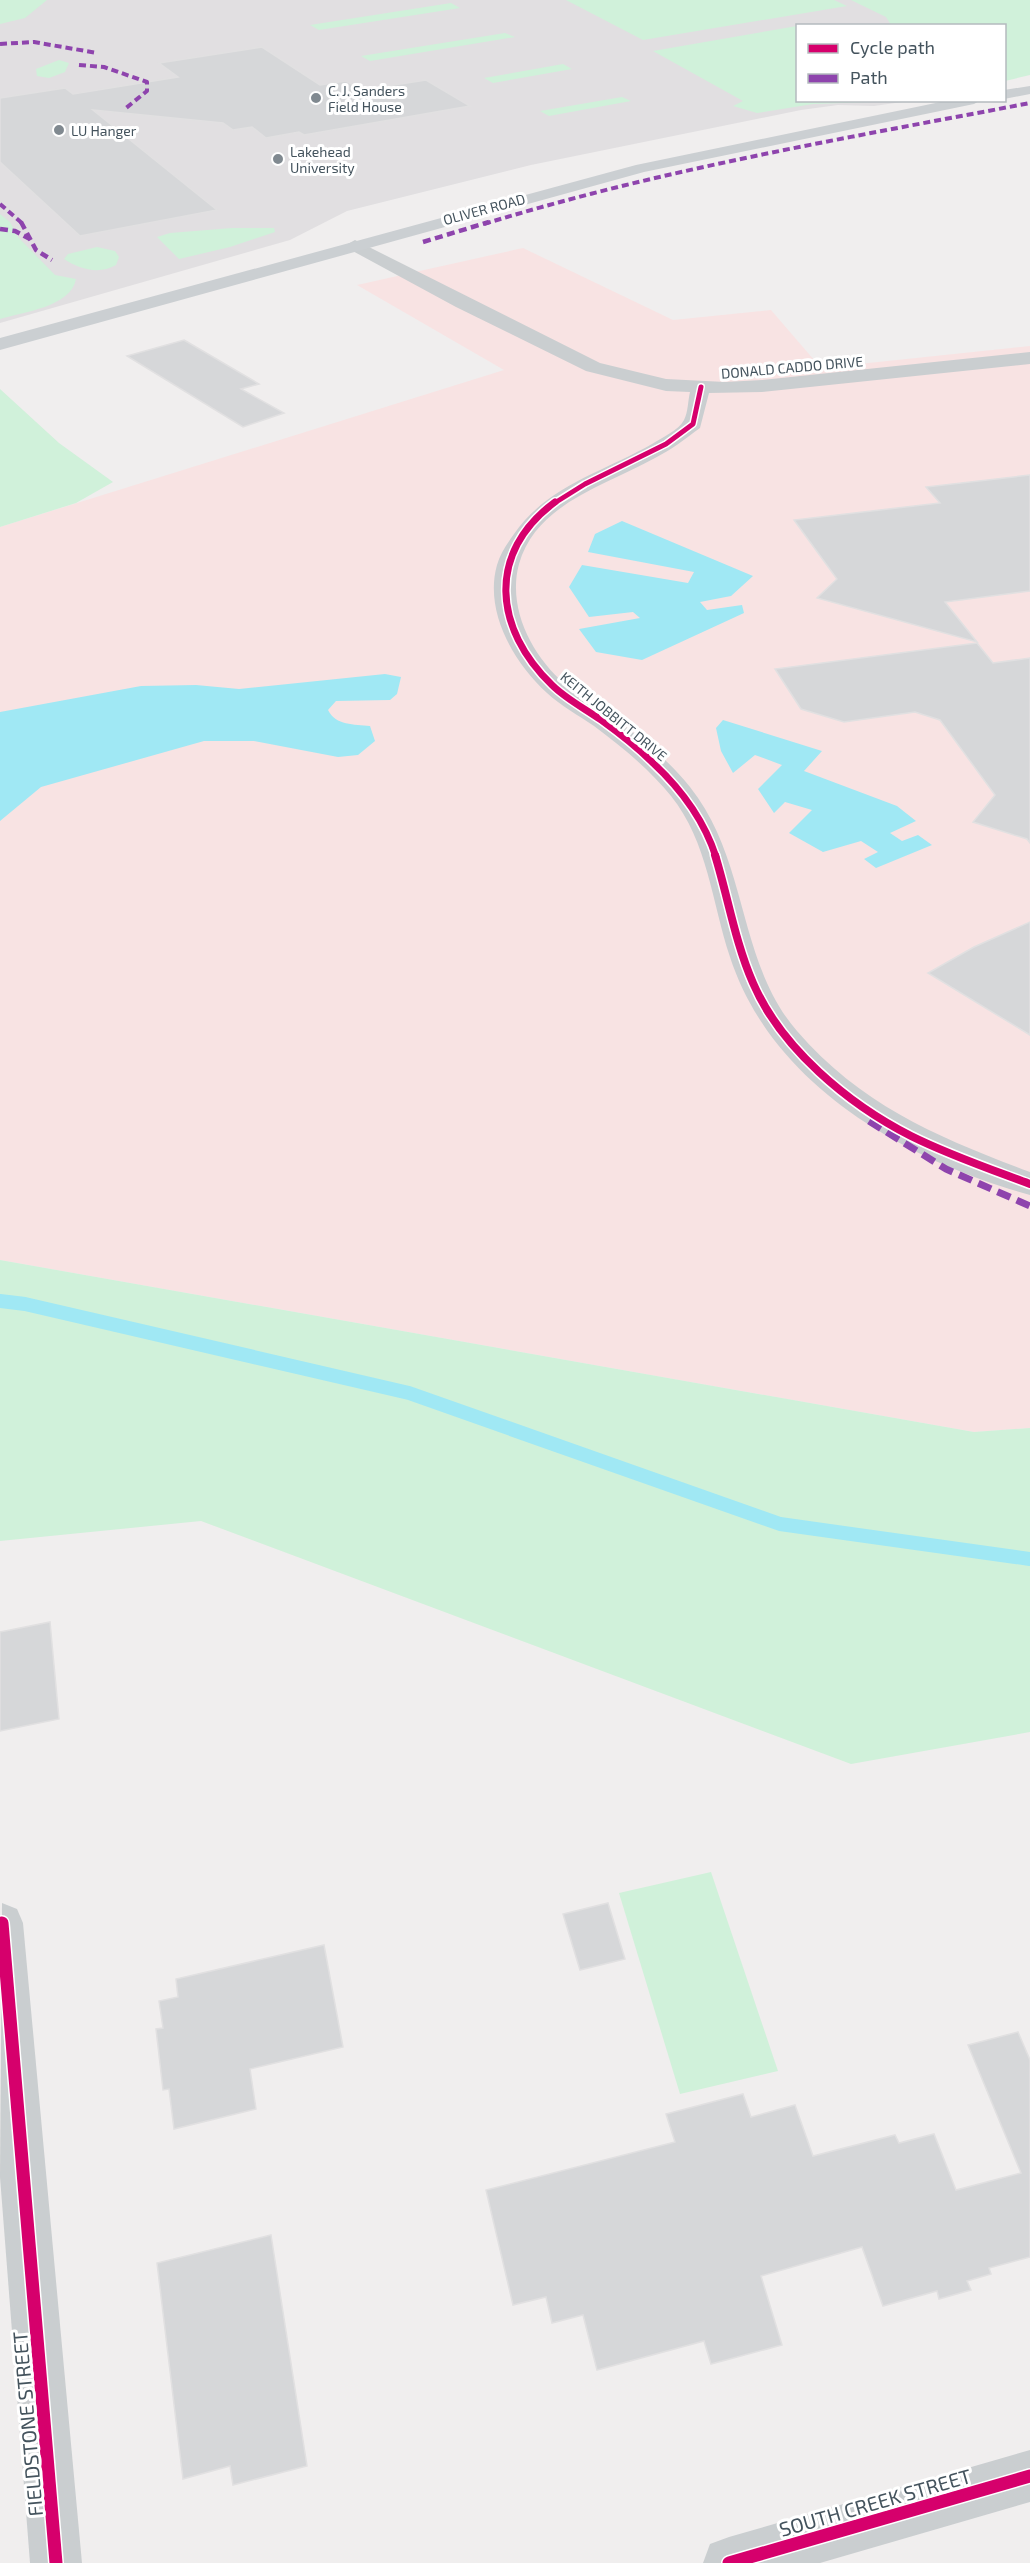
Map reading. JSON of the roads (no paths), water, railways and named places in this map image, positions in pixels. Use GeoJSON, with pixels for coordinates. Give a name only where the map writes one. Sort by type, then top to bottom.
{"type":"FeatureCollection","features":[{"type":"Feature","properties":{"kind":"main road"},"geometry":{"type":"LineString","coordinates":[[1006,95],[1030,90]]}},
{"type":"Feature","properties":{"kind":"main road","name":"OLIVER ROAD"},"geometry":{"type":"LineString","coordinates":[[0,344],[642,168],[964,102]]}},
{"type":"Feature","properties":{"kind":"street","name":"DONALD CADDO DRIVE"},"geometry":{"type":"LineString","coordinates":[[355,245],[462,303],[592,367],[666,385],[762,386],[1030,358]]}},
{"type":"Feature","properties":{"kind":"street","name":"KEITH JOBBITT DRIVE"},"geometry":{"type":"LineString","coordinates":[[701,387],[693,424],[665,444],[567,494],[549,506],[525,531],[507,565],[504,597],[513,625],[531,660],[554,687],[650,759],[683,795],[709,834],[723,874],[736,933],[758,994],[786,1037],[840,1086],[892,1125],[943,1150],[1030,1184]]}},
{"type":"Feature","properties":{"kind":"street","name":"FIELDSTONE STREET"},"geometry":{"type":"LineString","coordinates":[[2,1923],[56,2563]]}},
{"type":"Feature","properties":{"kind":"street","name":"SOUTH CREEK STREET"},"geometry":{"type":"LineString","coordinates":[[729,2563],[1030,2476]]}},
{"type":"Feature","properties":{"kind":"water"},"geometry":{"type":"Polygon","coordinates":[[[622,521],[753,576],[731,596],[700,602],[707,610],[742,605],[744,613],[642,660],[596,652],[579,629],[640,618],[633,612],[589,617],[569,587],[582,565],[688,583],[694,572],[588,552],[595,534],[622,521]]]}},
{"type":"Feature","properties":{"kind":"water"},"geometry":{"type":"Polygon","coordinates":[[[385,674],[401,677],[397,694],[390,700],[336,701],[328,710],[341,722],[370,726],[375,741],[358,755],[338,757],[254,741],[204,741],[41,787],[0,821],[0,712],[141,686],[196,685],[239,689],[385,674]]]}},
{"type":"Feature","properties":{"kind":"water"},"geometry":{"type":"Polygon","coordinates":[[[723,720],[822,751],[804,771],[897,806],[916,821],[890,833],[902,841],[918,835],[932,845],[876,868],[864,859],[878,852],[861,841],[823,852],[789,833],[812,810],[785,802],[774,813],[758,789],[782,765],[755,755],[733,773],[721,751],[716,728],[723,720]]]}},
{"type":"Feature","properties":{"kind":"waterway"},"geometry":{"type":"LineString","coordinates":[[0,1301],[25,1304],[409,1393],[780,1524],[1030,1559]]}},
{"type":"Feature","properties":{"kind":"place","name":"C. J. Sanders Field House"},"geometry":{"type":"Point","coordinates":[316,98]}},
{"type":"Feature","properties":{"kind":"place","name":"LU Hanger"},"geometry":{"type":"Point","coordinates":[59,130]}},
{"type":"Feature","properties":{"kind":"place","name":"Lakehead University"},"geometry":{"type":"Point","coordinates":[278,159]}}]}
